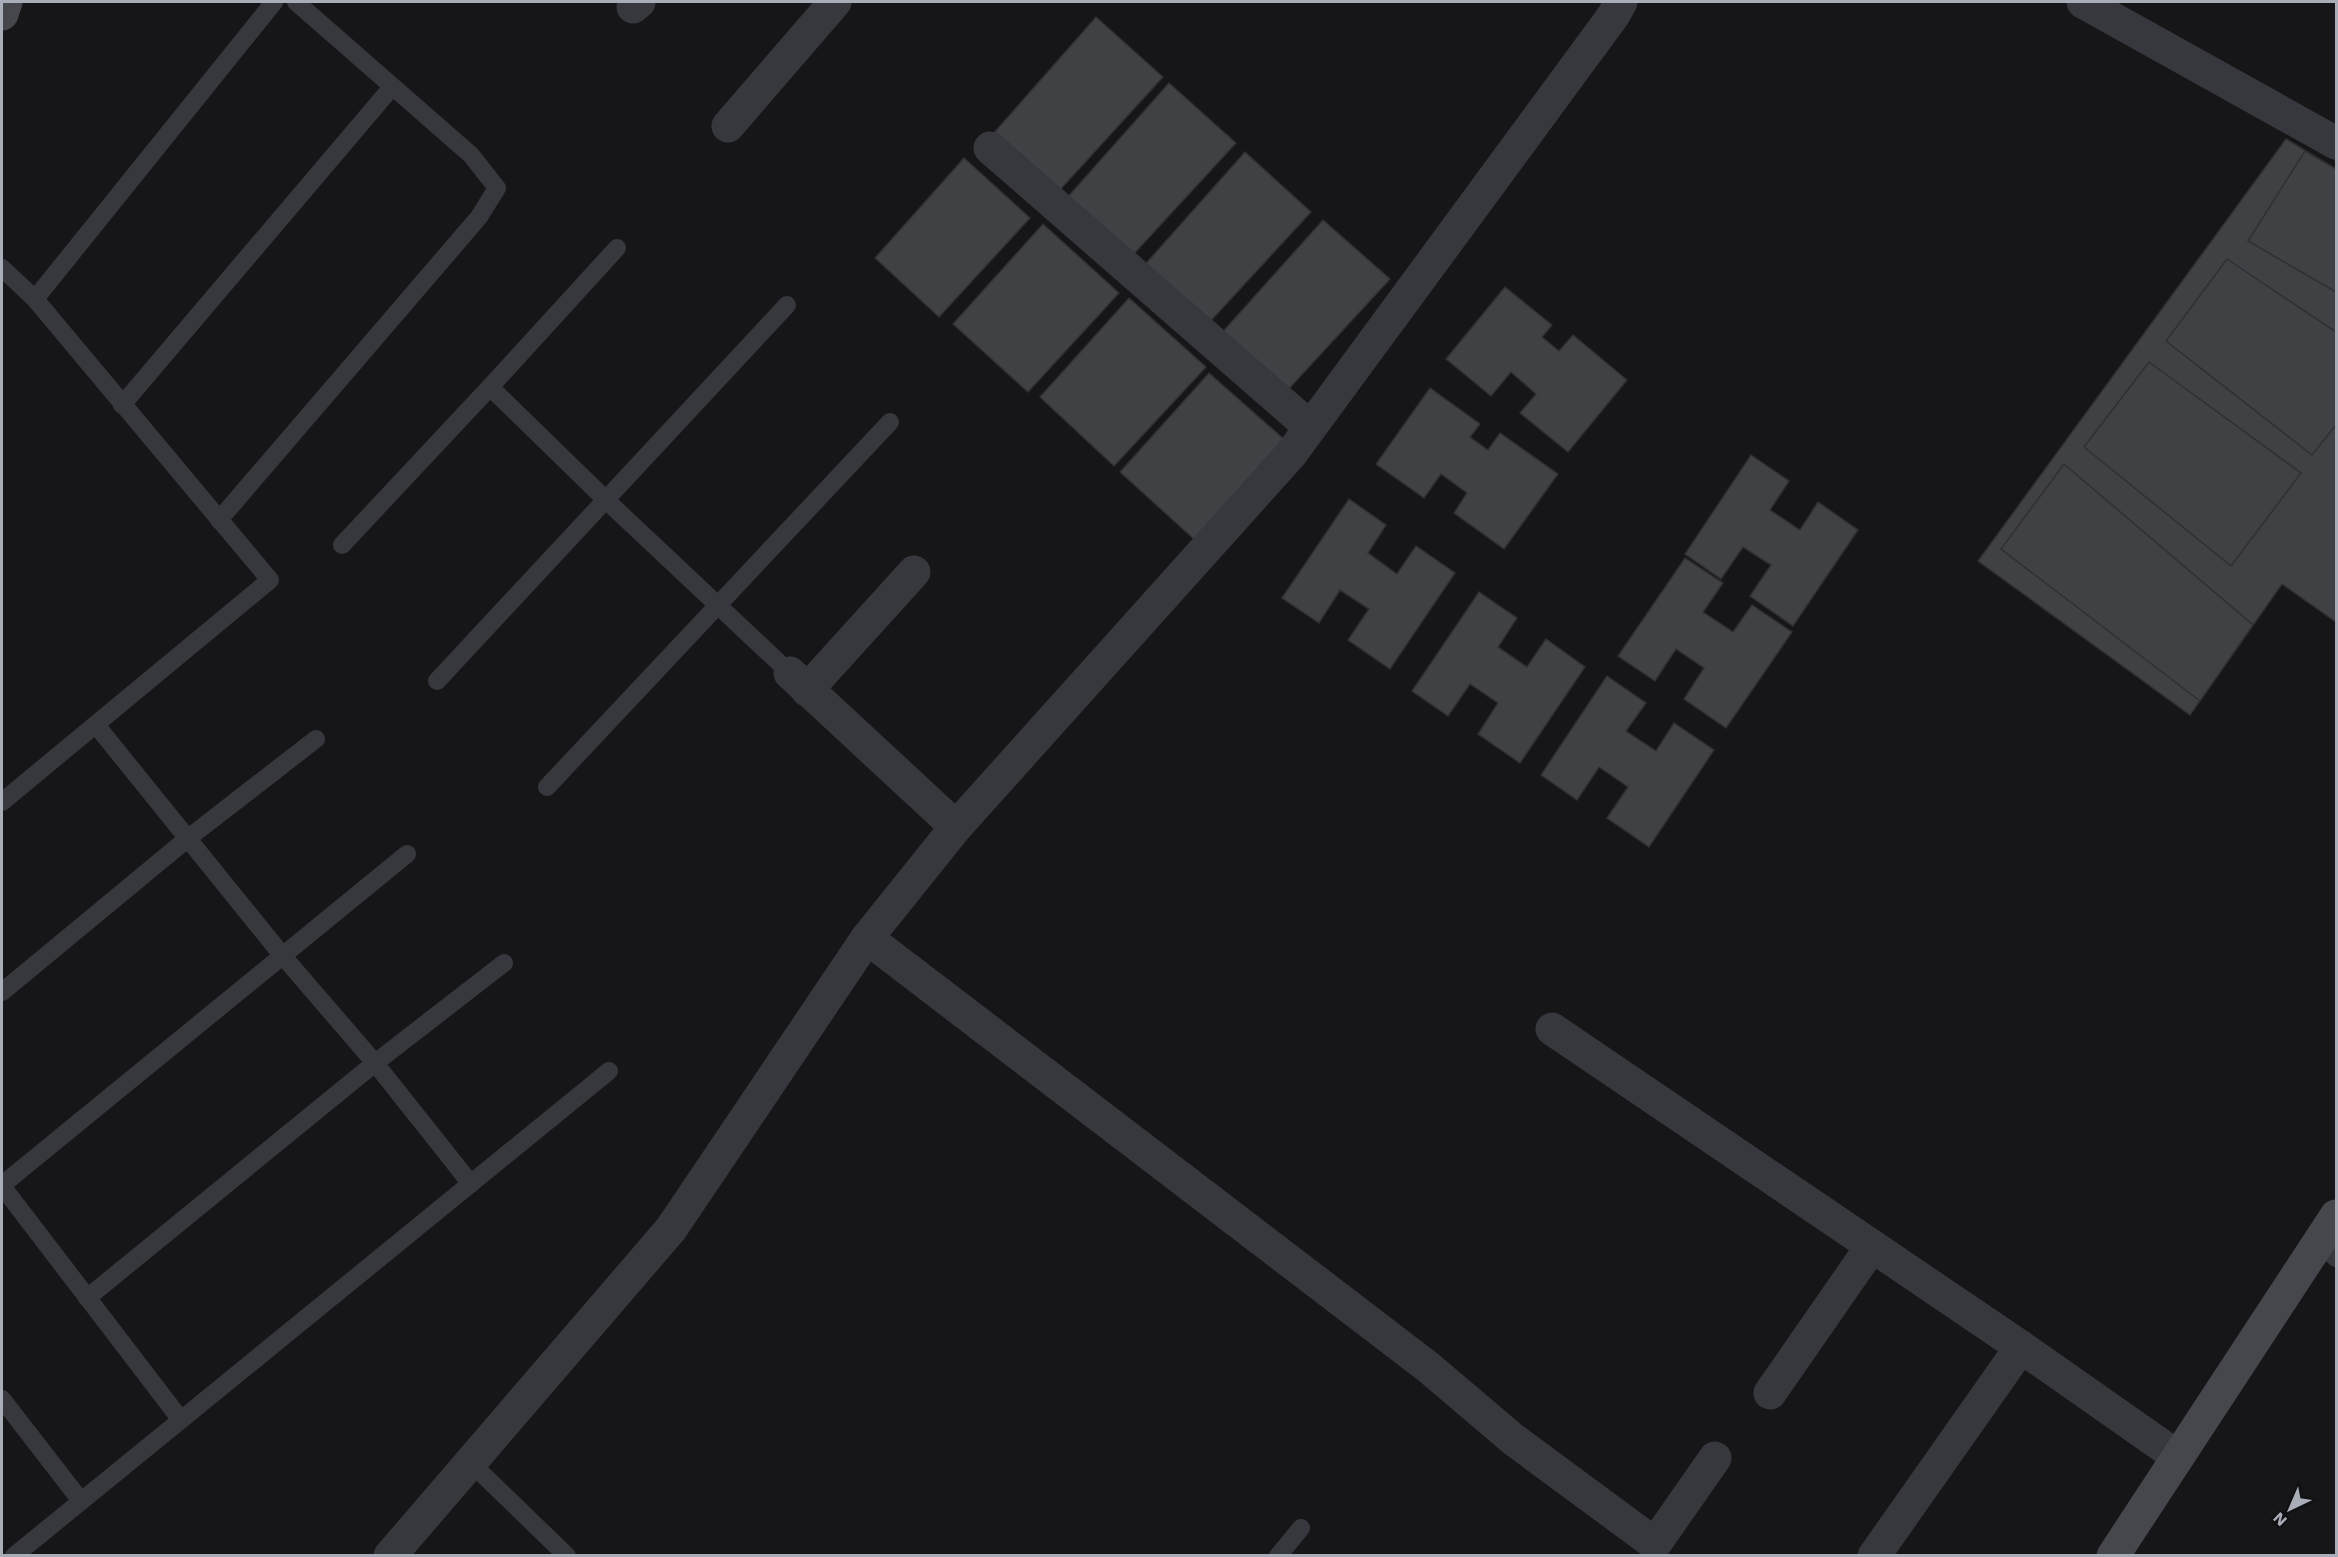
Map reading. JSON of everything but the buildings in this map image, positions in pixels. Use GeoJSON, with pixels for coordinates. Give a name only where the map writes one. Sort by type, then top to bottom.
{"type":"FeatureCollection","features":[{"type":"Feature","properties":{"kind":"street"},"geometry":{"type":"LineString","coordinates":[[2,14],[6,2]]}},
{"type":"Feature","properties":{"kind":"street"},"geometry":{"type":"LineString","coordinates":[[728,126],[835,2]]}},
{"type":"Feature","properties":{"kind":"street"},"geometry":{"type":"LineString","coordinates":[[390,1556],[670,1229],[867,938],[956,827],[1291,454],[1622,2]]}},
{"type":"Feature","properties":{"kind":"street"},"geometry":{"type":"LineString","coordinates":[[2083,2],[2337,143]]}},
{"type":"Feature","properties":{"kind":"street"},"geometry":{"type":"LineString","coordinates":[[990,148],[1310,427]]}},
{"type":"Feature","properties":{"kind":"street"},"geometry":{"type":"LineString","coordinates":[[914,572],[799,682],[956,827]]}},
{"type":"Feature","properties":{"kind":"street"},"geometry":{"type":"LineString","coordinates":[[867,938],[1428,1367],[1514,1440],[1655,1544],[1715,1458]]}},
{"type":"Feature","properties":{"kind":"street"},"geometry":{"type":"LineString","coordinates":[[1552,1029],[2021,1347],[2178,1457]]}},
{"type":"Feature","properties":{"kind":"street"},"geometry":{"type":"LineString","coordinates":[[2113,1556],[2178,1457],[2327,1251],[2337,1216]]}},
{"type":"Feature","properties":{"kind":"street"},"geometry":{"type":"LineString","coordinates":[[1770,1394],[1872,1246]]}},
{"type":"Feature","properties":{"kind":"street"},"geometry":{"type":"LineString","coordinates":[[1874,1556],[2021,1347]]}},
{"type":"Feature","properties":{"kind":"lane"},"geometry":{"type":"LineString","coordinates":[[35,299],[274,2]]}},
{"type":"Feature","properties":{"kind":"lane"},"geometry":{"type":"LineString","coordinates":[[219,520],[479,217],[497,188],[471,155],[296,2]]}},
{"type":"Feature","properties":{"kind":"lane"},"geometry":{"type":"LineString","coordinates":[[122,405],[392,87]]}},
{"type":"Feature","properties":{"kind":"lane"},"geometry":{"type":"LineString","coordinates":[[342,545],[617,248]]}},
{"type":"Feature","properties":{"kind":"lane"},"geometry":{"type":"LineString","coordinates":[[2,268],[35,299],[270,580],[2,802]]}},
{"type":"Feature","properties":{"kind":"lane"},"geometry":{"type":"LineString","coordinates":[[437,681],[787,305]]}},
{"type":"Feature","properties":{"kind":"lane"},"geometry":{"type":"LineString","coordinates":[[490,387],[799,682]]}},
{"type":"Feature","properties":{"kind":"lane"},"geometry":{"type":"LineString","coordinates":[[547,787],[890,422]]}},
{"type":"Feature","properties":{"kind":"lane"},"geometry":{"type":"LineString","coordinates":[[96,724],[282,955],[375,1063],[471,1184]]}},
{"type":"Feature","properties":{"kind":"lane"},"geometry":{"type":"LineString","coordinates":[[2,992],[188,839],[316,739]]}},
{"type":"Feature","properties":{"kind":"lane"},"geometry":{"type":"LineString","coordinates":[[181,1420],[2,1186],[407,854]]}},
{"type":"Feature","properties":{"kind":"lane"},"geometry":{"type":"LineString","coordinates":[[87,1298],[375,1063],[504,963]]}},
{"type":"Feature","properties":{"kind":"lane"},"geometry":{"type":"LineString","coordinates":[[14,1556],[609,1071]]}},
{"type":"Feature","properties":{"kind":"lane"},"geometry":{"type":"LineString","coordinates":[[2,1400],[81,1501]]}},
{"type":"Feature","properties":{"kind":"lane"},"geometry":{"type":"LineString","coordinates":[[470,1462],[567,1556]]}},
{"type":"Feature","properties":{"kind":"lane"},"geometry":{"type":"LineString","coordinates":[[1278,1556],[1301,1528]]}}]}
